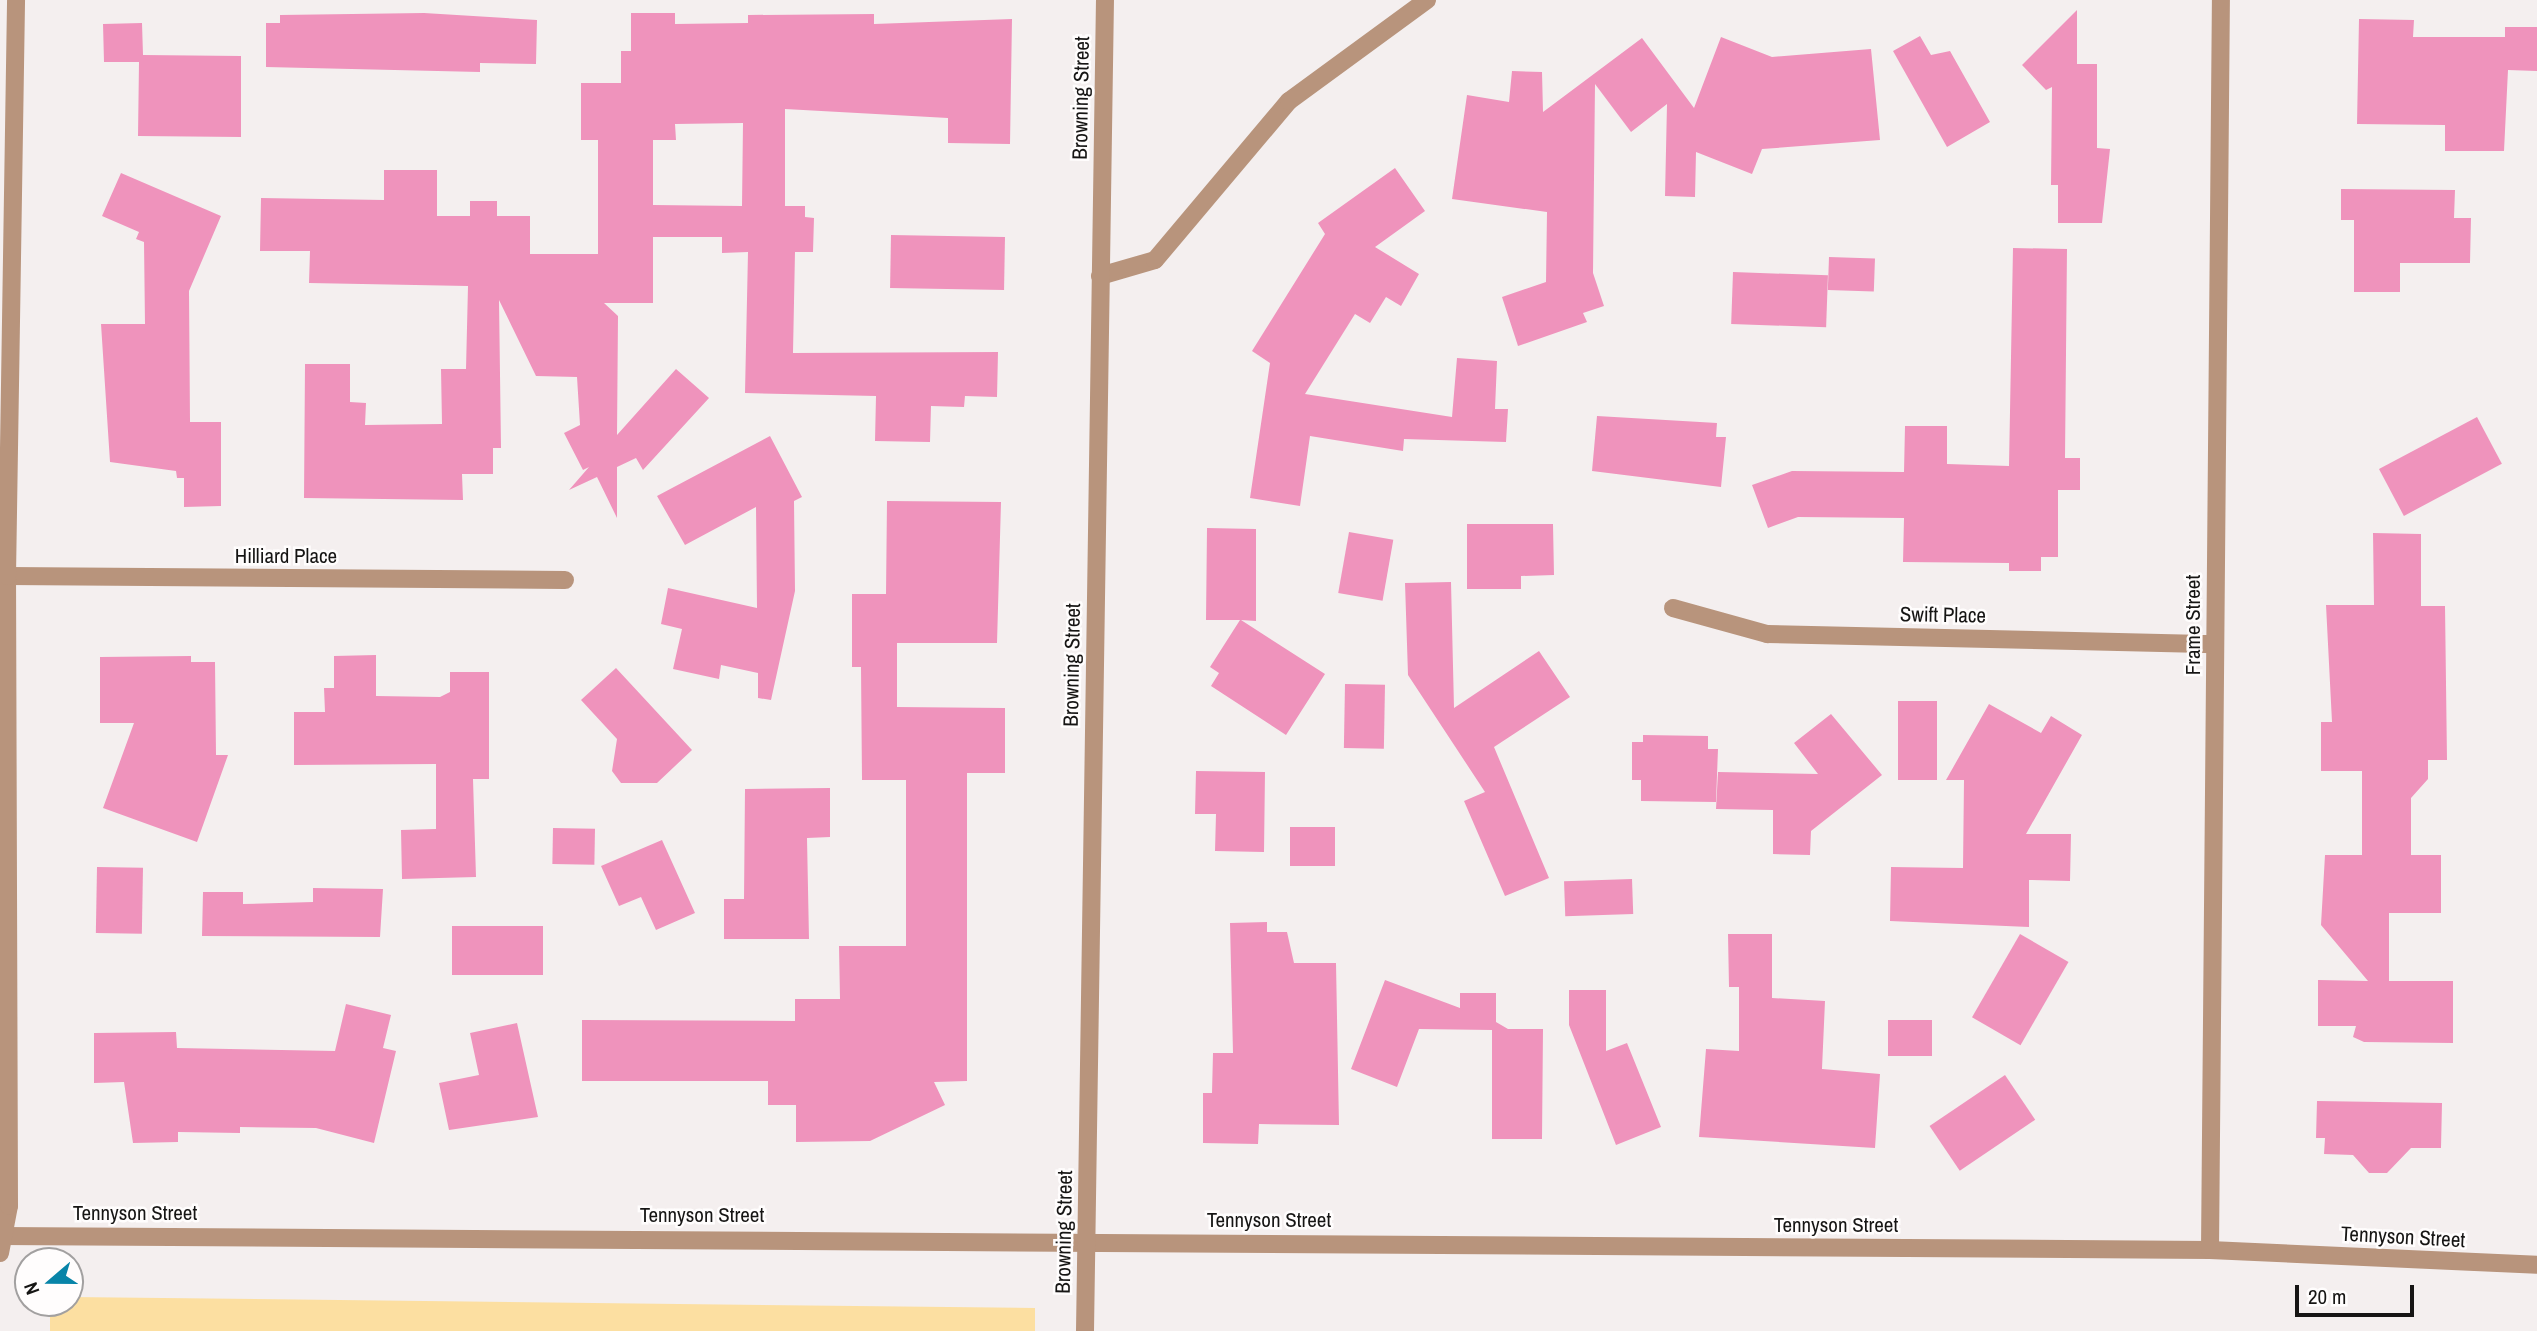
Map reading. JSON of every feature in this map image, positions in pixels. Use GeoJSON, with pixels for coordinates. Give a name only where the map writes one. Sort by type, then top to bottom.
{"type":"FeatureCollection","features":[{"type":"Feature","properties":{"kind":"street"},"geometry":{"type":"LineString","coordinates":[[1,1241],[9,1206],[7,576],[16,0]]}},
{"type":"Feature","properties":{"kind":"street","name":"Browning Street"},"geometry":{"type":"LineString","coordinates":[[1085,1331],[1105,0]]}},
{"type":"Feature","properties":{"kind":"street"},"geometry":{"type":"LineString","coordinates":[[1100,276],[1155,260],[1289,101],[1427,0]]}},
{"type":"Feature","properties":{"kind":"street","name":"Frame Street"},"geometry":{"type":"LineString","coordinates":[[2210,1251],[2221,0]]}},
{"type":"Feature","properties":{"kind":"street","name":"Hilliard Place"},"geometry":{"type":"LineString","coordinates":[[7,576],[565,580]]}},
{"type":"Feature","properties":{"kind":"street","name":"Swift Place"},"geometry":{"type":"LineString","coordinates":[[1673,608],[1767,634],[2215,644]]}},
{"type":"Feature","properties":{"kind":"street","name":"Tennyson Street"},"geometry":{"type":"LineString","coordinates":[[1,1241],[1087,1241],[2210,1251],[2537,1265]]}},
{"type":"Feature","properties":{"kind":"shaded area"},"geometry":{"type":"Polygon","coordinates":[[[84,1297],[1035,1308],[1035,1331],[50,1331],[50,1317],[84,1317],[84,1297]]]}},
{"type":"Feature","properties":{"kind":"building"},"geometry":{"type":"Polygon","coordinates":[[[2077,10],[2077,64],[2097,64],[2097,148],[2110,149],[2102,223],[2058,223],[2058,185],[2051,185],[2052,87],[2046,90],[2022,65],[2077,10]]]}},
{"type":"Feature","properties":{"kind":"building"},"geometry":{"type":"Polygon","coordinates":[[[424,13],[537,20],[536,64],[480,63],[480,72],[266,67],[266,23],[280,23],[280,15],[424,13]]]}},
{"type":"Feature","properties":{"kind":"building"},"geometry":{"type":"Polygon","coordinates":[[[631,13],[675,13],[675,24],[748,23],[748,15],[874,14],[874,24],[1012,19],[1010,144],[948,143],[948,118],[785,109],[785,206],[805,206],[805,217],[814,218],[813,252],[795,252],[793,353],[998,352],[997,397],[965,396],[964,407],[931,406],[930,442],[875,441],[876,396],[745,393],[748,252],[722,253],[722,237],[653,237],[653,303],[604,303],[618,316],[617,435],[676,369],[709,398],[643,470],[636,458],[617,467],[617,518],[597,477],[569,490],[589,467],[583,470],[564,433],[580,425],[577,377],[536,376],[499,300],[501,448],[493,448],[493,474],[462,474],[463,500],[304,498],[305,364],[350,364],[350,402],[366,403],[365,425],[442,424],[441,369],[466,369],[468,286],[309,283],[310,251],[260,251],[261,198],[384,200],[384,170],[437,170],[437,216],[470,216],[470,201],[497,201],[497,216],[530,216],[530,254],[598,254],[598,140],[581,140],[581,83],[621,83],[621,51],[631,51],[631,13]],[[743,123],[675,124],[676,140],[653,140],[653,205],[742,206],[743,123]]]}},
{"type":"Feature","properties":{"kind":"building"},"geometry":{"type":"Polygon","coordinates":[[[2359,19],[2414,20],[2413,37],[2505,37],[2505,27],[2537,27],[2537,71],[2508,70],[2504,151],[2445,151],[2445,125],[2357,124],[2359,19]]]}},
{"type":"Feature","properties":{"kind":"building"},"geometry":{"type":"Polygon","coordinates":[[[142,23],[143,55],[241,56],[241,137],[138,136],[139,62],[104,62],[103,24],[142,23]]]}},
{"type":"Feature","properties":{"kind":"building"},"geometry":{"type":"Polygon","coordinates":[[[1920,36],[1931,55],[1950,51],[1990,122],[1947,147],[1893,51],[1920,36]]]}},
{"type":"Feature","properties":{"kind":"building"},"geometry":{"type":"Polygon","coordinates":[[[1721,37],[1772,57],[1871,49],[1880,140],[1762,149],[1752,174],[1696,152],[1695,197],[1665,196],[1667,104],[1631,132],[1595,84],[1593,273],[1604,306],[1583,313],[1587,322],[1518,346],[1502,297],[1546,282],[1547,212],[1452,199],[1467,95],[1509,102],[1512,71],[1542,72],[1543,112],[1642,38],[1694,108],[1721,37]]]}},
{"type":"Feature","properties":{"kind":"building"},"geometry":{"type":"Polygon","coordinates":[[[1395,168],[1425,211],[1375,247],[1419,274],[1401,306],[1386,297],[1370,323],[1355,314],[1305,394],[1452,417],[1457,358],[1497,361],[1495,409],[1508,409],[1506,442],[1404,439],[1403,451],[1310,436],[1300,506],[1250,498],[1270,363],[1252,351],[1325,234],[1318,223],[1395,168]]]}},
{"type":"Feature","properties":{"kind":"building"},"geometry":{"type":"Polygon","coordinates":[[[121,173],[221,216],[189,291],[190,422],[221,422],[221,506],[184,507],[184,478],[177,478],[176,471],[110,462],[101,324],[145,324],[144,242],[136,239],[139,232],[102,216],[121,173]]]}},
{"type":"Feature","properties":{"kind":"building"},"geometry":{"type":"Polygon","coordinates":[[[2341,189],[2455,190],[2454,218],[2471,218],[2470,263],[2400,263],[2400,292],[2354,292],[2354,220],[2341,220],[2341,189]]]}},
{"type":"Feature","properties":{"kind":"building"},"geometry":{"type":"Polygon","coordinates":[[[891,235],[1005,237],[1004,290],[890,288],[891,235]]]}},
{"type":"Feature","properties":{"kind":"building"},"geometry":{"type":"Polygon","coordinates":[[[2013,248],[2067,249],[2065,458],[2080,458],[2080,490],[2058,490],[2058,557],[2041,557],[2041,571],[2009,571],[2009,563],[1903,562],[1904,518],[1798,517],[1768,528],[1752,485],[1792,471],[1904,472],[1905,426],[1947,426],[1947,464],[2009,466],[2013,248]]]}},
{"type":"Feature","properties":{"kind":"building"},"geometry":{"type":"Polygon","coordinates":[[[1829,257],[1875,259],[1874,292],[1828,290],[1829,257]]]}},
{"type":"Feature","properties":{"kind":"building"},"geometry":{"type":"Polygon","coordinates":[[[1733,272],[1828,275],[1826,327],[1731,324],[1733,272]]]}},
{"type":"Feature","properties":{"kind":"building"},"geometry":{"type":"Polygon","coordinates":[[[1597,416],[1717,423],[1716,437],[1726,437],[1721,487],[1592,471],[1597,416]]]}},
{"type":"Feature","properties":{"kind":"building"},"geometry":{"type":"Polygon","coordinates":[[[2477,417],[2502,464],[2404,516],[2379,469],[2477,417]]]}},
{"type":"Feature","properties":{"kind":"building"},"geometry":{"type":"Polygon","coordinates":[[[770,436],[802,497],[794,501],[795,591],[771,700],[758,698],[758,673],[721,665],[719,679],[673,669],[682,629],[661,624],[668,588],[757,608],[756,507],[685,545],[657,496],[770,436]]]}},
{"type":"Feature","properties":{"kind":"building"},"geometry":{"type":"Polygon","coordinates":[[[887,501],[1001,502],[997,643],[897,643],[897,707],[1005,708],[1005,773],[967,773],[967,1081],[934,1082],[945,1105],[870,1141],[796,1142],[796,1105],[768,1105],[768,1081],[582,1081],[582,1020],[795,1021],[795,999],[840,999],[839,946],[906,946],[906,780],[862,780],[861,667],[852,667],[852,594],[886,594],[887,501]]]}},
{"type":"Feature","properties":{"kind":"building"},"geometry":{"type":"Polygon","coordinates":[[[1467,524],[1553,524],[1554,575],[1521,576],[1521,589],[1467,589],[1467,524]]]}},
{"type":"Feature","properties":{"kind":"building"},"geometry":{"type":"Polygon","coordinates":[[[1207,528],[1256,529],[1256,621],[1241,620],[1325,674],[1286,735],[1211,686],[1219,673],[1210,667],[1240,620],[1206,620],[1207,528]]]}},
{"type":"Feature","properties":{"kind":"building"},"geometry":{"type":"Polygon","coordinates":[[[1349,532],[1393,540],[1383,601],[1338,593],[1349,532]]]}},
{"type":"Feature","properties":{"kind":"building"},"geometry":{"type":"Polygon","coordinates":[[[2373,533],[2421,534],[2421,606],[2445,606],[2447,760],[2428,760],[2428,779],[2411,798],[2411,855],[2441,855],[2441,913],[2389,913],[2389,981],[2453,981],[2453,1043],[2364,1042],[2353,1037],[2356,1026],[2318,1026],[2318,980],[2368,981],[2321,925],[2325,855],[2362,855],[2362,771],[2321,771],[2321,722],[2332,722],[2326,605],[2374,605],[2373,533]]]}},
{"type":"Feature","properties":{"kind":"building"},"geometry":{"type":"Polygon","coordinates":[[[1451,582],[1454,708],[1539,651],[1570,697],[1494,747],[1549,878],[1505,896],[1464,801],[1485,792],[1408,675],[1405,583],[1451,582]]]}},
{"type":"Feature","properties":{"kind":"building"},"geometry":{"type":"Polygon","coordinates":[[[376,655],[376,696],[440,697],[450,692],[450,672],[489,672],[489,779],[473,779],[476,877],[402,879],[401,830],[436,829],[436,764],[294,765],[294,712],[325,712],[324,688],[334,688],[334,656],[376,655]]]}},
{"type":"Feature","properties":{"kind":"building"},"geometry":{"type":"Polygon","coordinates":[[[191,656],[191,662],[215,662],[216,755],[228,755],[197,842],[103,808],[134,723],[100,723],[100,657],[191,656]]]}},
{"type":"Feature","properties":{"kind":"building"},"geometry":{"type":"Polygon","coordinates":[[[616,668],[692,750],[657,783],[621,783],[612,771],[617,739],[581,700],[616,668]]]}},
{"type":"Feature","properties":{"kind":"building"},"geometry":{"type":"Polygon","coordinates":[[[1345,684],[1385,685],[1384,749],[1344,748],[1345,684]]]}},
{"type":"Feature","properties":{"kind":"building"},"geometry":{"type":"Polygon","coordinates":[[[1898,701],[1937,701],[1937,780],[1898,780],[1898,701]]]}},
{"type":"Feature","properties":{"kind":"building"},"geometry":{"type":"Polygon","coordinates":[[[1989,704],[2041,733],[2051,716],[2082,735],[2026,834],[2071,834],[2070,881],[2029,880],[2029,927],[1890,921],[1891,867],[1963,868],[1964,780],[1946,780],[1989,704]]]}},
{"type":"Feature","properties":{"kind":"building"},"geometry":{"type":"Polygon","coordinates":[[[1831,714],[1882,775],[1811,831],[1810,855],[1773,854],[1773,810],[1716,809],[1718,772],[1818,774],[1794,743],[1831,714]]]}},
{"type":"Feature","properties":{"kind":"building"},"geometry":{"type":"Polygon","coordinates":[[[1643,735],[1708,736],[1708,749],[1718,749],[1716,802],[1641,801],[1641,780],[1632,780],[1632,742],[1643,742],[1643,735]]]}},
{"type":"Feature","properties":{"kind":"building"},"geometry":{"type":"Polygon","coordinates":[[[1196,771],[1265,772],[1264,852],[1215,851],[1216,814],[1195,814],[1196,771]]]}},
{"type":"Feature","properties":{"kind":"building"},"geometry":{"type":"Polygon","coordinates":[[[830,788],[830,837],[807,838],[809,939],[724,939],[724,899],[744,899],[745,789],[830,788]]]}},
{"type":"Feature","properties":{"kind":"building"},"geometry":{"type":"Polygon","coordinates":[[[1290,827],[1335,827],[1335,866],[1290,866],[1290,827]]]}},
{"type":"Feature","properties":{"kind":"building"},"geometry":{"type":"Polygon","coordinates":[[[553,828],[595,829],[594,865],[552,864],[553,828]]]}},
{"type":"Feature","properties":{"kind":"building"},"geometry":{"type":"Polygon","coordinates":[[[662,840],[695,913],[656,930],[641,897],[619,906],[601,866],[662,840]]]}},
{"type":"Feature","properties":{"kind":"building"},"geometry":{"type":"Polygon","coordinates":[[[97,867],[143,868],[142,934],[96,933],[97,867]]]}},
{"type":"Feature","properties":{"kind":"building"},"geometry":{"type":"Polygon","coordinates":[[[1632,879],[1633,914],[1565,916],[1564,881],[1632,879]]]}},
{"type":"Feature","properties":{"kind":"building"},"geometry":{"type":"Polygon","coordinates":[[[313,888],[383,889],[380,937],[202,936],[203,892],[243,892],[243,904],[313,902],[313,888]]]}},
{"type":"Feature","properties":{"kind":"building"},"geometry":{"type":"Polygon","coordinates":[[[1267,922],[1267,932],[1287,932],[1294,963],[1336,963],[1339,1125],[1259,1124],[1258,1144],[1203,1143],[1203,1093],[1212,1093],[1213,1053],[1233,1053],[1230,923],[1267,922]]]}},
{"type":"Feature","properties":{"kind":"building"},"geometry":{"type":"Polygon","coordinates":[[[452,926],[543,926],[543,975],[452,975],[452,926]]]}},
{"type":"Feature","properties":{"kind":"building"},"geometry":{"type":"Polygon","coordinates":[[[1728,934],[1772,934],[1772,998],[1825,1001],[1822,1069],[1880,1074],[1875,1148],[1699,1137],[1706,1049],[1739,1051],[1739,987],[1729,987],[1728,934]]]}},
{"type":"Feature","properties":{"kind":"building"},"geometry":{"type":"Polygon","coordinates":[[[2020,934],[2068,962],[2020,1045],[1972,1017],[2020,934]]]}},
{"type":"Feature","properties":{"kind":"building"},"geometry":{"type":"Polygon","coordinates":[[[1385,980],[1460,1008],[1460,993],[1496,993],[1496,1022],[1508,1029],[1543,1029],[1542,1139],[1492,1139],[1492,1030],[1419,1029],[1397,1087],[1351,1069],[1385,980]]]}},
{"type":"Feature","properties":{"kind":"building"},"geometry":{"type":"Polygon","coordinates":[[[1569,990],[1606,990],[1606,1051],[1627,1043],[1661,1127],[1616,1145],[1569,1025],[1569,990]]]}},
{"type":"Feature","properties":{"kind":"building"},"geometry":{"type":"Polygon","coordinates":[[[346,1004],[391,1015],[383,1048],[396,1051],[374,1143],[316,1128],[240,1127],[240,1133],[178,1132],[178,1142],[133,1143],[124,1082],[94,1083],[94,1033],[176,1032],[177,1048],[335,1051],[346,1004]]]}},
{"type":"Feature","properties":{"kind":"building"},"geometry":{"type":"Polygon","coordinates":[[[1888,1020],[1932,1020],[1932,1056],[1888,1056],[1888,1020]]]}},
{"type":"Feature","properties":{"kind":"building"},"geometry":{"type":"Polygon","coordinates":[[[517,1023],[538,1117],[449,1130],[439,1083],[479,1075],[470,1033],[517,1023]]]}},
{"type":"Feature","properties":{"kind":"building"},"geometry":{"type":"Polygon","coordinates":[[[2005,1075],[2035,1120],[1960,1171],[1930,1126],[2005,1075]]]}},
{"type":"Feature","properties":{"kind":"building"},"geometry":{"type":"Polygon","coordinates":[[[2317,1101],[2442,1103],[2441,1148],[2411,1148],[2387,1173],[2369,1173],[2353,1155],[2324,1154],[2325,1138],[2316,1138],[2317,1101]]]}}]}
